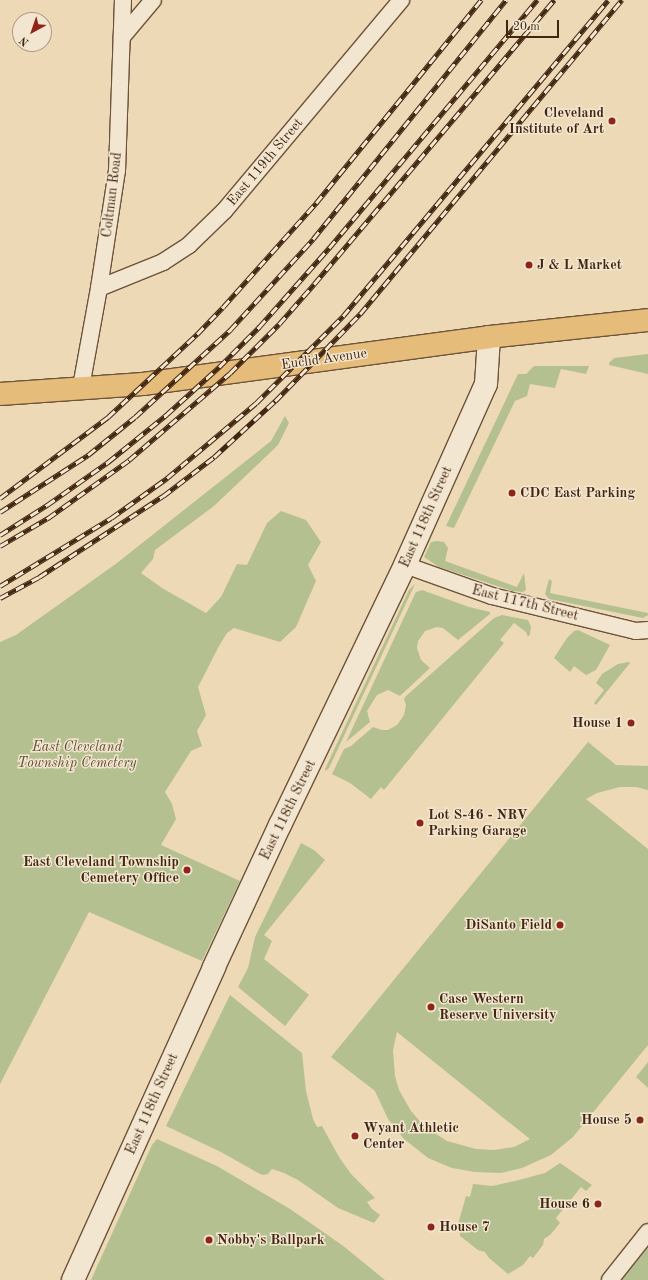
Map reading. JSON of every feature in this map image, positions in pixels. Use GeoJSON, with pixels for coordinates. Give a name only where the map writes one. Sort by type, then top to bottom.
{"type":"FeatureCollection","features":[{"type":"Feature","properties":{"kind":"main road","name":"Euclid Avenue"},"geometry":{"type":"LineString","coordinates":[[0,394],[80,387],[143,384],[490,337],[648,320]]}},
{"type":"Feature","properties":{"kind":"street","name":"Coltman Road"},"geometry":{"type":"LineString","coordinates":[[80,387],[100,288],[117,171],[123,0]]}},
{"type":"Feature","properties":{"kind":"street"},"geometry":{"type":"LineString","coordinates":[[122,37],[153,0]]}},
{"type":"Feature","properties":{"kind":"street","name":"East 119th Street"},"geometry":{"type":"LineString","coordinates":[[100,288],[163,262],[189,245],[225,210],[401,0]]}},
{"type":"Feature","properties":{"kind":"street","name":"East 118th Street"},"geometry":{"type":"LineString","coordinates":[[73,1280],[280,825],[405,565],[486,384],[490,337]]}},
{"type":"Feature","properties":{"kind":"street","name":"East 117th Street"},"geometry":{"type":"LineString","coordinates":[[405,565],[492,596],[636,631],[648,630]]}},
{"type":"Feature","properties":{"kind":"street"},"geometry":{"type":"LineString","coordinates":[[610,1280],[648,1232]]}},
{"type":"Feature","properties":{"kind":"green space"},"geometry":{"type":"Polygon","coordinates":[[[648,354],[648,374],[609,365],[614,358],[648,354]]]}},
{"type":"Feature","properties":{"kind":"green space"},"geometry":{"type":"Polygon","coordinates":[[[534,366],[589,366],[586,374],[561,369],[555,388],[530,384],[527,396],[515,401],[454,528],[446,526],[518,374],[526,374],[534,366]]]}},
{"type":"Feature","properties":{"kind":"green space","name":"East Cleveland Township Cemetery"},"geometry":{"type":"Polygon","coordinates":[[[285,416],[289,423],[278,445],[214,506],[155,550],[153,559],[141,573],[162,588],[206,613],[221,597],[237,564],[247,565],[267,523],[281,511],[306,520],[321,542],[308,565],[316,581],[296,627],[280,642],[234,628],[227,633],[198,687],[206,715],[197,731],[202,746],[191,751],[165,792],[172,804],[176,819],[161,845],[240,881],[202,961],[89,912],[0,1084],[0,642],[16,635],[117,563],[271,441],[285,416]]]}},
{"type":"Feature","properties":{"kind":"green space"},"geometry":{"type":"Polygon","coordinates":[[[431,542],[444,542],[448,548],[445,561],[517,587],[524,573],[526,590],[523,592],[512,591],[439,567],[424,557],[431,542]]]}},
{"type":"Feature","properties":{"kind":"green space"},"geometry":{"type":"Polygon","coordinates":[[[549,579],[552,581],[550,593],[648,613],[648,615],[643,618],[549,599],[545,594],[549,579]]]}},
{"type":"Feature","properties":{"kind":"green space"},"geometry":{"type":"Polygon","coordinates":[[[415,584],[329,768],[326,771],[325,769],[409,590],[415,584]]]}},
{"type":"Feature","properties":{"kind":"green space"},"geometry":{"type":"Polygon","coordinates":[[[422,590],[469,607],[490,612],[490,614],[458,640],[443,628],[437,627],[425,631],[418,641],[417,648],[421,660],[430,668],[400,696],[388,690],[377,695],[367,711],[370,722],[346,742],[416,592],[422,590]]]}},
{"type":"Feature","properties":{"kind":"green space"},"geometry":{"type":"Polygon","coordinates":[[[502,615],[528,620],[531,627],[528,637],[526,632],[514,623],[500,640],[504,643],[384,790],[381,787],[371,799],[350,783],[332,774],[344,749],[351,746],[373,727],[388,730],[397,725],[404,715],[406,705],[404,699],[406,696],[494,618],[502,615]]]}},
{"type":"Feature","properties":{"kind":"green space"},"geometry":{"type":"Polygon","coordinates":[[[578,630],[610,645],[596,670],[586,675],[574,666],[570,672],[554,658],[567,638],[574,631],[578,630]]]}},
{"type":"Feature","properties":{"kind":"green space"},"geometry":{"type":"Polygon","coordinates":[[[630,663],[596,705],[594,703],[604,690],[596,683],[602,674],[618,664],[630,663]]]}},
{"type":"Feature","properties":{"kind":"green space","name":"DiSanto Field"},"geometry":{"type":"Polygon","coordinates":[[[588,742],[616,765],[648,766],[648,790],[636,787],[620,787],[597,793],[586,799],[648,849],[648,1045],[573,1137],[551,1155],[522,1168],[501,1173],[475,1172],[452,1168],[428,1158],[404,1139],[388,1119],[375,1091],[331,1057],[588,742]],[[397,1032],[393,1050],[395,1076],[399,1090],[411,1111],[425,1127],[447,1141],[476,1149],[494,1150],[514,1147],[530,1139],[397,1032]]]}},
{"type":"Feature","properties":{"kind":"green space"},"geometry":{"type":"Polygon","coordinates":[[[301,843],[314,850],[325,860],[264,935],[272,941],[264,959],[309,995],[285,1026],[238,987],[248,968],[255,937],[301,843]]]}},
{"type":"Feature","properties":{"kind":"green space"},"geometry":{"type":"Polygon","coordinates":[[[230,995],[302,1053],[306,1091],[313,1119],[317,1127],[322,1126],[339,1157],[351,1174],[375,1198],[367,1202],[372,1209],[380,1215],[374,1223],[338,1208],[298,1180],[284,1173],[272,1169],[268,1174],[263,1175],[221,1152],[166,1126],[230,995]]]}},
{"type":"Feature","properties":{"kind":"green space"},"geometry":{"type":"Polygon","coordinates":[[[648,1062],[648,1088],[636,1077],[648,1062]]]}},
{"type":"Feature","properties":{"kind":"green space"},"geometry":{"type":"Polygon","coordinates":[[[157,1139],[217,1166],[290,1209],[342,1245],[385,1280],[91,1280],[152,1145],[157,1139]]]}},
{"type":"Feature","properties":{"kind":"green space"},"geometry":{"type":"Polygon","coordinates":[[[560,1163],[592,1185],[586,1191],[581,1187],[556,1218],[560,1223],[550,1235],[544,1239],[543,1245],[533,1258],[530,1256],[523,1265],[508,1274],[489,1258],[485,1252],[478,1250],[460,1236],[460,1231],[457,1228],[466,1196],[470,1197],[473,1184],[492,1186],[519,1180],[545,1173],[560,1163]]]}},
{"type":"Feature","properties":{"kind":"green space"},"geometry":{"type":"Polygon","coordinates":[[[648,1247],[648,1280],[621,1280],[648,1247]]]}},
{"type":"Feature","properties":{"kind":"railway"},"geometry":{"type":"LineString","coordinates":[[0,498],[108,417],[197,334],[316,203],[481,0]]}},
{"type":"Feature","properties":{"kind":"railway"},"geometry":{"type":"LineString","coordinates":[[0,512],[88,455],[135,417],[230,330],[313,239],[506,0]]}},
{"type":"Feature","properties":{"kind":"railway"},"geometry":{"type":"LineString","coordinates":[[0,535],[47,505],[108,462],[166,415],[219,367],[259,327],[329,248],[537,0]]}},
{"type":"Feature","properties":{"kind":"railway"},"geometry":{"type":"LineString","coordinates":[[0,546],[48,518],[129,460],[230,373],[279,324],[314,284],[554,0]]}},
{"type":"Feature","properties":{"kind":"railway"},"geometry":{"type":"LineString","coordinates":[[0,586],[111,518],[167,478],[256,403],[343,316],[608,0]]}},
{"type":"Feature","properties":{"kind":"railway"},"geometry":{"type":"LineString","coordinates":[[0,598],[39,577],[163,496],[214,457],[275,401],[360,314],[622,0]]}},
{"type":"Feature","properties":{"kind":"place","name":"Cleveland Institute of Art"},"geometry":{"type":"Point","coordinates":[612,121]}},
{"type":"Feature","properties":{"kind":"place","name":"J & L Market"},"geometry":{"type":"Point","coordinates":[529,265]}},
{"type":"Feature","properties":{"kind":"place","name":"CDC East Parking"},"geometry":{"type":"Point","coordinates":[512,493]}},
{"type":"Feature","properties":{"kind":"place","name":"House 1"},"geometry":{"type":"Point","coordinates":[631,723]}},
{"type":"Feature","properties":{"kind":"place","name":"Lot S-46 - NRV Parking Garage"},"geometry":{"type":"Point","coordinates":[420,823]}},
{"type":"Feature","properties":{"kind":"place","name":"East Cleveland Township Cemetery Office"},"geometry":{"type":"Point","coordinates":[187,870]}},
{"type":"Feature","properties":{"kind":"place","name":"DiSanto Field"},"geometry":{"type":"Point","coordinates":[560,925]}},
{"type":"Feature","properties":{"kind":"place","name":"Case Western Reserve University"},"geometry":{"type":"Point","coordinates":[431,1007]}},
{"type":"Feature","properties":{"kind":"place","name":"House 5"},"geometry":{"type":"Point","coordinates":[640,1120]}},
{"type":"Feature","properties":{"kind":"place","name":"Wyant Athletic Center"},"geometry":{"type":"Point","coordinates":[355,1136]}},
{"type":"Feature","properties":{"kind":"place","name":"House 6"},"geometry":{"type":"Point","coordinates":[598,1204]}},
{"type":"Feature","properties":{"kind":"place","name":"House 7"},"geometry":{"type":"Point","coordinates":[431,1227]}},
{"type":"Feature","properties":{"kind":"place","name":"Nobby's Ballpark"},"geometry":{"type":"Point","coordinates":[209,1240]}}]}
